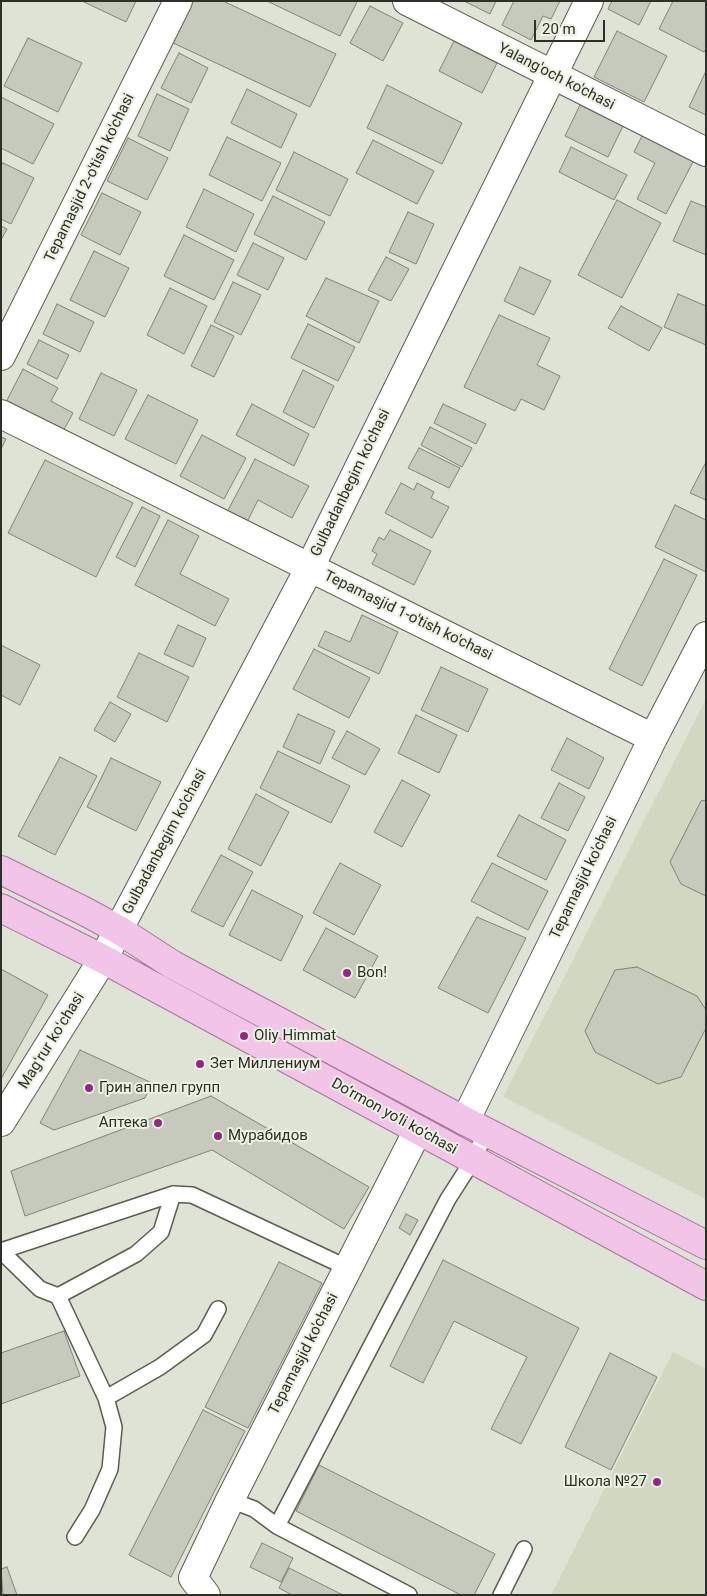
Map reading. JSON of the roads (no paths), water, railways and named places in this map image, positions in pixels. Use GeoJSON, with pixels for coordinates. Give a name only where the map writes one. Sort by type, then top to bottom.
{"type":"FeatureCollection","features":[{"type":"Feature","properties":{"kind":"main road","name":"Do‘rmon yo‘li ko‘chasi"},"geometry":{"type":"LineString","coordinates":[[1,870],[118,930],[172,965],[476,1127],[706,1245]]}},
{"type":"Feature","properties":{"kind":"main road","name":"Do‘rmon yo‘li ko‘chasi"},"geometry":{"type":"LineString","coordinates":[[1,908],[103,959],[706,1286]]}},
{"type":"Feature","properties":{"kind":"street","name":"Tepamasjid 2-o'tish ko'chasi"},"geometry":{"type":"LineString","coordinates":[[1,356],[178,1]]}},
{"type":"Feature","properties":{"kind":"street","name":"Yalang'och ko'chasi"},"geometry":{"type":"LineString","coordinates":[[407,1],[706,152]]}},
{"type":"Feature","properties":{"kind":"street","name":"Gulbadanbegim ko'chasi"},"geometry":{"type":"LineString","coordinates":[[103,959],[310,567],[589,1]]}},
{"type":"Feature","properties":{"kind":"street","name":"Tepamasjid 1-o'tish ko'chasi"},"geometry":{"type":"LineString","coordinates":[[1,414],[653,738]]}},
{"type":"Feature","properties":{"kind":"street","name":"Tepamasjid ko'chasi"},"geometry":{"type":"LineString","coordinates":[[476,1127],[653,738],[706,636]]}},
{"type":"Feature","properties":{"kind":"street","name":"Magʻrur koʻchasi"},"geometry":{"type":"LineString","coordinates":[[1,1122],[103,959]]}},
{"type":"Feature","properties":{"kind":"street","name":"Tepamasjid ko'chasi"},"geometry":{"type":"LineString","coordinates":[[199,1587],[230,1500],[418,1130]]}},
{"type":"Feature","properties":{"kind":"lane"},"geometry":{"type":"LineString","coordinates":[[277,1526],[448,1199],[472,1160],[476,1127]]}},
{"type":"Feature","properties":{"kind":"lane"},"geometry":{"type":"LineString","coordinates":[[58,1296],[136,1254],[161,1232],[173,1194]]}},
{"type":"Feature","properties":{"kind":"lane"},"geometry":{"type":"LineString","coordinates":[[75,1537],[92,1510],[110,1470],[114,1427],[106,1398],[58,1296],[40,1288],[2,1251],[173,1194],[192,1195],[348,1268]]}},
{"type":"Feature","properties":{"kind":"lane"},"geometry":{"type":"LineString","coordinates":[[106,1398],[160,1368],[204,1334],[218,1309]]}},
{"type":"Feature","properties":{"kind":"lane"},"geometry":{"type":"LineString","coordinates":[[230,1500],[254,1509],[277,1526],[409,1595]]}},
{"type":"Feature","properties":{"kind":"lane"},"geometry":{"type":"LineString","coordinates":[[501,1595],[524,1549]]}},
{"type":"Feature","properties":{"kind":"place","name":"Bon!"},"geometry":{"type":"Point","coordinates":[347,973]}},
{"type":"Feature","properties":{"kind":"place","name":"Oliy Himmat"},"geometry":{"type":"Point","coordinates":[244,1036]}},
{"type":"Feature","properties":{"kind":"place","name":"Зет Миллениум"},"geometry":{"type":"Point","coordinates":[200,1064]}},
{"type":"Feature","properties":{"kind":"place","name":"Грин аппел групп"},"geometry":{"type":"Point","coordinates":[89,1088]}},
{"type":"Feature","properties":{"kind":"place","name":"Аптека"},"geometry":{"type":"Point","coordinates":[158,1123]}},
{"type":"Feature","properties":{"kind":"place","name":"Мурабидов"},"geometry":{"type":"Point","coordinates":[218,1136]}},
{"type":"Feature","properties":{"kind":"place","name":"Школа №27"},"geometry":{"type":"Point","coordinates":[657,1482]}}]}
